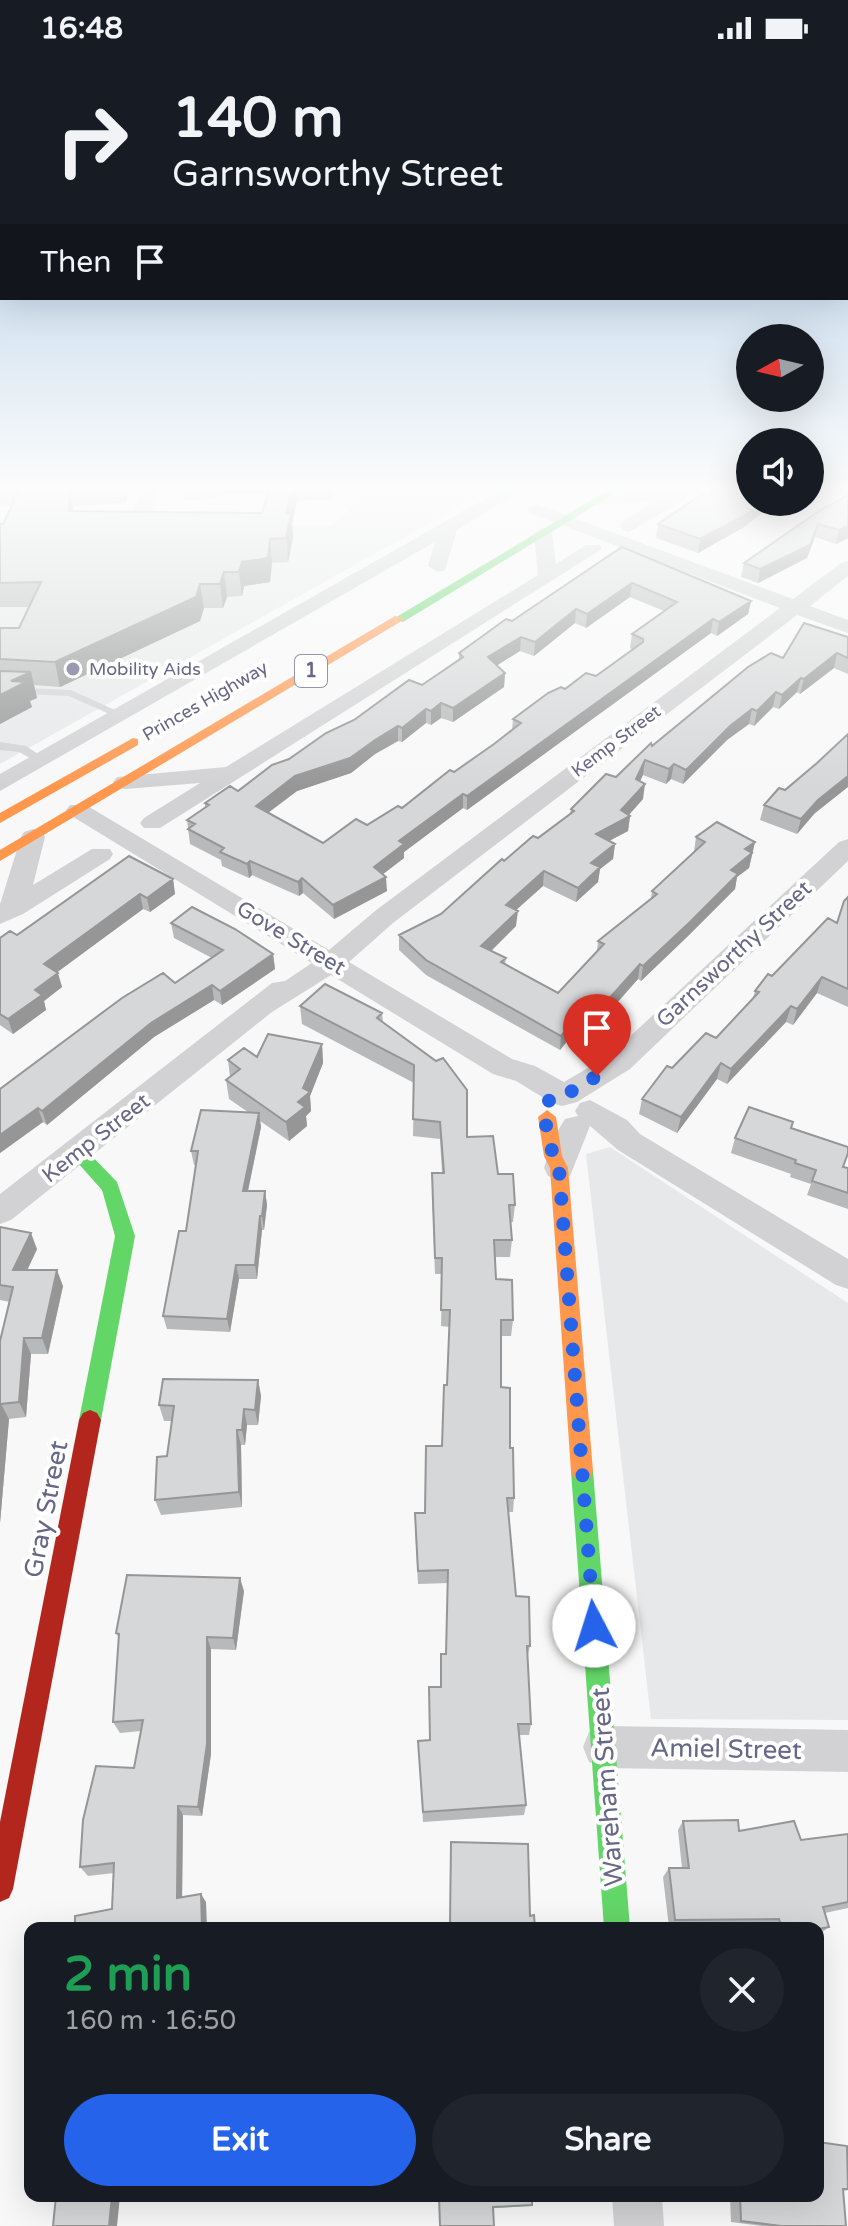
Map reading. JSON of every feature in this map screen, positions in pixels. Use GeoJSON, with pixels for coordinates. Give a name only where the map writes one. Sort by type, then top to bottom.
{"type":"FeatureCollection","features":[{"type":"Feature","properties":{"kind":"main road","name":"Princes Highway"},"geometry":{"type":"LineString","coordinates":[[0,856],[452,587]]}},
{"type":"Feature","properties":{"kind":"main road","name":"Princes Highway"},"geometry":{"type":"LineString","coordinates":[[0,819],[151,732]]}},
{"type":"Feature","properties":{"kind":"main road"},"geometry":{"type":"LineString","coordinates":[[49,791],[78,810]]}},
{"type":"Feature","properties":{"kind":"main road","name":"Gray Street"},"geometry":{"type":"LineString","coordinates":[[0,1889],[125,1236],[110,1187],[78,1153]]}},
{"type":"Feature","properties":{"kind":"main road","name":"Wareham Street"},"geometry":{"type":"LineString","coordinates":[[559,1168],[617,1922]]}},
{"type":"Feature","properties":{"kind":"street","name":"Princes Highway"},"geometry":{"type":"LineString","coordinates":[[8,779],[342,587]]}},
{"type":"Feature","properties":{"kind":"street"},"geometry":{"type":"LineString","coordinates":[[152,823],[530,587]]}},
{"type":"Feature","properties":{"kind":"street"},"geometry":{"type":"LineString","coordinates":[[743,587],[848,627]]}},
{"type":"Feature","properties":{"kind":"street","name":"Kemp Street"},"geometry":{"type":"LineString","coordinates":[[0,1211],[326,959],[821,587]]}},
{"type":"Feature","properties":{"kind":"street"},"geometry":{"type":"LineString","coordinates":[[125,782],[231,773]]}},
{"type":"Feature","properties":{"kind":"street"},"geometry":{"type":"LineString","coordinates":[[8,779],[49,791]]}},
{"type":"Feature","properties":{"kind":"street","name":"Gove Street"},"geometry":{"type":"LineString","coordinates":[[78,810],[503,1067],[570,1112]]}},
{"type":"Feature","properties":{"kind":"street"},"geometry":{"type":"LineString","coordinates":[[7,912],[33,837]]}},
{"type":"Feature","properties":{"kind":"street","name":"Garnsworthy Street"},"geometry":{"type":"LineString","coordinates":[[570,1112],[848,847]]}},
{"type":"Feature","properties":{"kind":"street"},"geometry":{"type":"LineString","coordinates":[[7,912],[101,854]]}},
{"type":"Feature","properties":{"kind":"street"},"geometry":{"type":"LineString","coordinates":[[570,1112],[629,1142],[848,1275]]}},
{"type":"Feature","properties":{"kind":"street","name":"Wareham Street"},"geometry":{"type":"LineString","coordinates":[[559,1168],[569,1137],[570,1112]]}},
{"type":"Feature","properties":{"kind":"street","name":"Amiel Street"},"geometry":{"type":"LineString","coordinates":[[604,1747],[848,1751]]}},
{"type":"Feature","properties":{"kind":"street"},"geometry":{"type":"LineString","coordinates":[[637,2202],[639,2226]]}},
{"type":"Feature","properties":{"kind":"lane"},"geometry":{"type":"LineString","coordinates":[[0,690],[83,695],[120,715]]}},
{"type":"Feature","properties":{"kind":"lane"},"geometry":{"type":"LineString","coordinates":[[0,746],[22,749],[41,760]]}},
{"type":"Feature","properties":{"kind":"shaded area"},"geometry":{"type":"Polygon","coordinates":[[[0,587],[315,587],[0,764],[0,587]]]}},
{"type":"Feature","properties":{"kind":"shaded area"},"geometry":{"type":"Polygon","coordinates":[[[610,1147],[848,1303],[848,1720],[651,1719],[586,1154],[610,1147]]]}},
{"type":"Feature","properties":{"kind":"building"},"geometry":{"type":"Polygon","coordinates":[[[38,587],[199,587],[196,597],[55,662],[0,659],[0,628],[19,628],[38,587]]]}},
{"type":"Feature","properties":{"kind":"building"},"geometry":{"type":"Polygon","coordinates":[[[562,587],[626,587],[587,614],[576,609],[535,642],[521,637],[488,657],[505,673],[453,708],[441,703],[431,711],[426,709],[402,728],[398,726],[350,758],[295,776],[256,806],[323,843],[356,819],[367,825],[398,806],[402,808],[450,770],[454,772],[494,744],[521,723],[513,719],[548,693],[561,687],[565,689],[586,673],[596,676],[643,642],[643,639],[632,634],[677,602],[642,587],[718,587],[751,601],[719,622],[713,619],[467,796],[463,794],[399,841],[404,844],[374,867],[386,877],[333,905],[302,878],[298,882],[250,861],[247,864],[220,852],[224,848],[188,829],[195,824],[187,820],[230,786],[238,791],[272,765],[289,759],[326,733],[354,720],[409,680],[422,685],[463,657],[459,653],[506,619],[512,621],[562,587]]]}},
{"type":"Feature","properties":{"kind":"building"},"geometry":{"type":"Polygon","coordinates":[[[804,623],[848,637],[848,658],[837,653],[782,695],[776,692],[757,711],[752,709],[730,726],[686,770],[674,764],[669,769],[645,760],[636,779],[645,784],[621,810],[630,816],[596,834],[615,844],[591,863],[600,867],[578,888],[544,871],[506,905],[518,911],[481,946],[506,958],[501,962],[558,993],[604,944],[598,941],[657,894],[652,891],[705,842],[696,837],[717,822],[755,842],[745,849],[752,853],[731,870],[738,874],[643,966],[640,964],[597,1012],[601,1014],[587,1031],[571,1024],[561,1036],[426,960],[399,935],[441,914],[502,859],[504,861],[533,836],[538,838],[574,811],[571,809],[606,774],[616,777],[651,743],[652,746],[748,667],[771,653],[783,658],[804,623]]]}},
{"type":"Feature","properties":{"kind":"building"},"geometry":{"type":"Polygon","coordinates":[[[0,671],[31,672],[11,681],[26,682],[0,695],[0,671]]]}},
{"type":"Feature","properties":{"kind":"building"},"geometry":{"type":"Polygon","coordinates":[[[848,734],[848,776],[818,800],[801,819],[764,805],[779,788],[785,790],[848,734]]]}},
{"type":"Feature","properties":{"kind":"building"},"geometry":{"type":"Polygon","coordinates":[[[129,856],[173,879],[147,898],[140,894],[44,964],[58,973],[35,990],[42,995],[8,1019],[0,1014],[0,938],[10,931],[17,935],[129,856]]]}},
{"type":"Feature","properties":{"kind":"building"},"geometry":{"type":"Polygon","coordinates":[[[848,897],[848,989],[822,977],[797,1009],[791,1006],[731,1069],[721,1063],[681,1117],[642,1099],[667,1066],[672,1068],[706,1033],[716,1038],[759,992],[755,991],[768,974],[772,976],[828,918],[837,923],[848,897]]]}},
{"type":"Feature","properties":{"kind":"building"},"geometry":{"type":"Polygon","coordinates":[[[192,907],[235,929],[273,954],[220,991],[212,985],[151,1023],[42,1111],[38,1108],[0,1135],[0,1089],[122,998],[163,973],[175,983],[223,950],[171,923],[192,907]]]}},
{"type":"Feature","properties":{"kind":"building"},"geometry":{"type":"Polygon","coordinates":[[[325,984],[382,1013],[377,1018],[436,1061],[443,1058],[467,1090],[467,1137],[493,1136],[498,1174],[513,1174],[515,1205],[509,1205],[512,1240],[494,1240],[496,1279],[512,1280],[513,1320],[501,1320],[501,1387],[510,1388],[514,1498],[507,1498],[516,1596],[529,1597],[530,1646],[527,1646],[531,1724],[518,1724],[526,1805],[423,1812],[418,1741],[430,1740],[429,1687],[441,1687],[441,1654],[446,1654],[448,1570],[418,1571],[415,1513],[425,1513],[426,1446],[442,1446],[444,1385],[447,1385],[450,1310],[441,1310],[442,1258],[435,1258],[432,1173],[444,1173],[440,1122],[413,1119],[414,1065],[300,1006],[325,984]]]}},
{"type":"Feature","properties":{"kind":"building"},"geometry":{"type":"Polygon","coordinates":[[[268,1034],[322,1044],[303,1088],[310,1092],[298,1102],[305,1107],[286,1122],[226,1080],[240,1069],[228,1060],[244,1048],[257,1057],[268,1034]]]}},
{"type":"Feature","properties":{"kind":"building"},"geometry":{"type":"Polygon","coordinates":[[[749,1107],[793,1122],[791,1128],[848,1147],[843,1167],[848,1168],[848,1193],[812,1181],[816,1170],[795,1163],[796,1160],[735,1138],[749,1107]]]}},
{"type":"Feature","properties":{"kind":"building"},"geometry":{"type":"Polygon","coordinates":[[[201,1110],[259,1113],[243,1191],[265,1191],[255,1265],[236,1265],[227,1319],[163,1316],[179,1231],[186,1231],[198,1151],[191,1151],[201,1110]]]}},
{"type":"Feature","properties":{"kind":"building"},"geometry":{"type":"Polygon","coordinates":[[[0,1227],[31,1233],[13,1270],[57,1270],[42,1338],[24,1338],[19,1402],[1,1404],[0,1419],[0,1341],[13,1287],[0,1285],[0,1227]]]}},
{"type":"Feature","properties":{"kind":"building"},"geometry":{"type":"Polygon","coordinates":[[[163,1379],[258,1380],[255,1410],[244,1409],[242,1430],[237,1430],[239,1492],[155,1500],[157,1457],[167,1456],[174,1406],[159,1405],[163,1379]]]}},
{"type":"Feature","properties":{"kind":"building"},"geometry":{"type":"Polygon","coordinates":[[[127,1575],[240,1578],[233,1638],[207,1637],[207,1744],[198,1807],[178,1806],[177,1898],[201,1894],[202,1922],[75,1922],[75,1916],[112,1909],[114,1863],[80,1867],[83,1820],[96,1766],[134,1768],[143,1720],[113,1722],[119,1634],[116,1633],[127,1575]]]}},
{"type":"Feature","properties":{"kind":"building"},"geometry":{"type":"Polygon","coordinates":[[[738,1820],[739,1831],[794,1821],[801,1840],[848,1834],[848,1902],[823,1907],[829,1927],[824,1928],[824,1922],[780,1922],[779,1919],[675,1920],[669,1868],[689,1868],[683,1821],[738,1820]]]}},
{"type":"Feature","properties":{"kind":"building"},"geometry":{"type":"Polygon","coordinates":[[[451,1842],[528,1844],[530,1916],[534,1915],[535,1922],[450,1922],[451,1842]]]}},
{"type":"Feature","properties":{"kind":"building"},"geometry":{"type":"Polygon","coordinates":[[[824,2143],[847,2146],[848,2189],[843,2189],[846,2226],[781,2226],[741,2221],[740,2202],[824,2202],[824,2143]]]}},
{"type":"Feature","properties":{"kind":"building"},"geometry":{"type":"Polygon","coordinates":[[[55,2202],[111,2202],[109,2226],[53,2226],[55,2202]]]}},
{"type":"Feature","properties":{"kind":"building"},"geometry":{"type":"Polygon","coordinates":[[[439,2202],[532,2202],[532,2205],[493,2207],[494,2226],[440,2226],[439,2202]]]}},
{"type":"Feature","properties":{"kind":"traffic: fast"},"geometry":{"type":"LineString","coordinates":[[399,619],[452,587]]}},
{"type":"Feature","properties":{"kind":"traffic: fast"},"geometry":{"type":"LineString","coordinates":[[78,1153],[110,1187],[125,1236],[90,1420]]}},
{"type":"Feature","properties":{"kind":"traffic: fast"},"geometry":{"type":"LineString","coordinates":[[582,1471],[617,1922]]}},
{"type":"Feature","properties":{"kind":"traffic: slow"},"geometry":{"type":"LineString","coordinates":[[0,856],[399,619]]}},
{"type":"Feature","properties":{"kind":"traffic: slow"},"geometry":{"type":"LineString","coordinates":[[0,819],[133,742]]}},
{"type":"Feature","properties":{"kind":"traffic: slow"},"geometry":{"type":"LineString","coordinates":[[547,1117],[553,1156],[559,1168],[582,1471]]}},
{"type":"Feature","properties":{"kind":"traffic: jam"},"geometry":{"type":"LineString","coordinates":[[0,1889],[90,1420]]}},
{"type":"Feature","properties":{"kind":"place","name":"Mobility Aids"},"geometry":{"type":"Point","coordinates":[73,669]}},
{"type":"Feature","properties":{"kind":"route"},"geometry":{"type":"LineString","coordinates":[[594,1626],[559,1168],[553,1156],[545,1108],[550,1099],[567,1094],[597,1076]]}}]}
